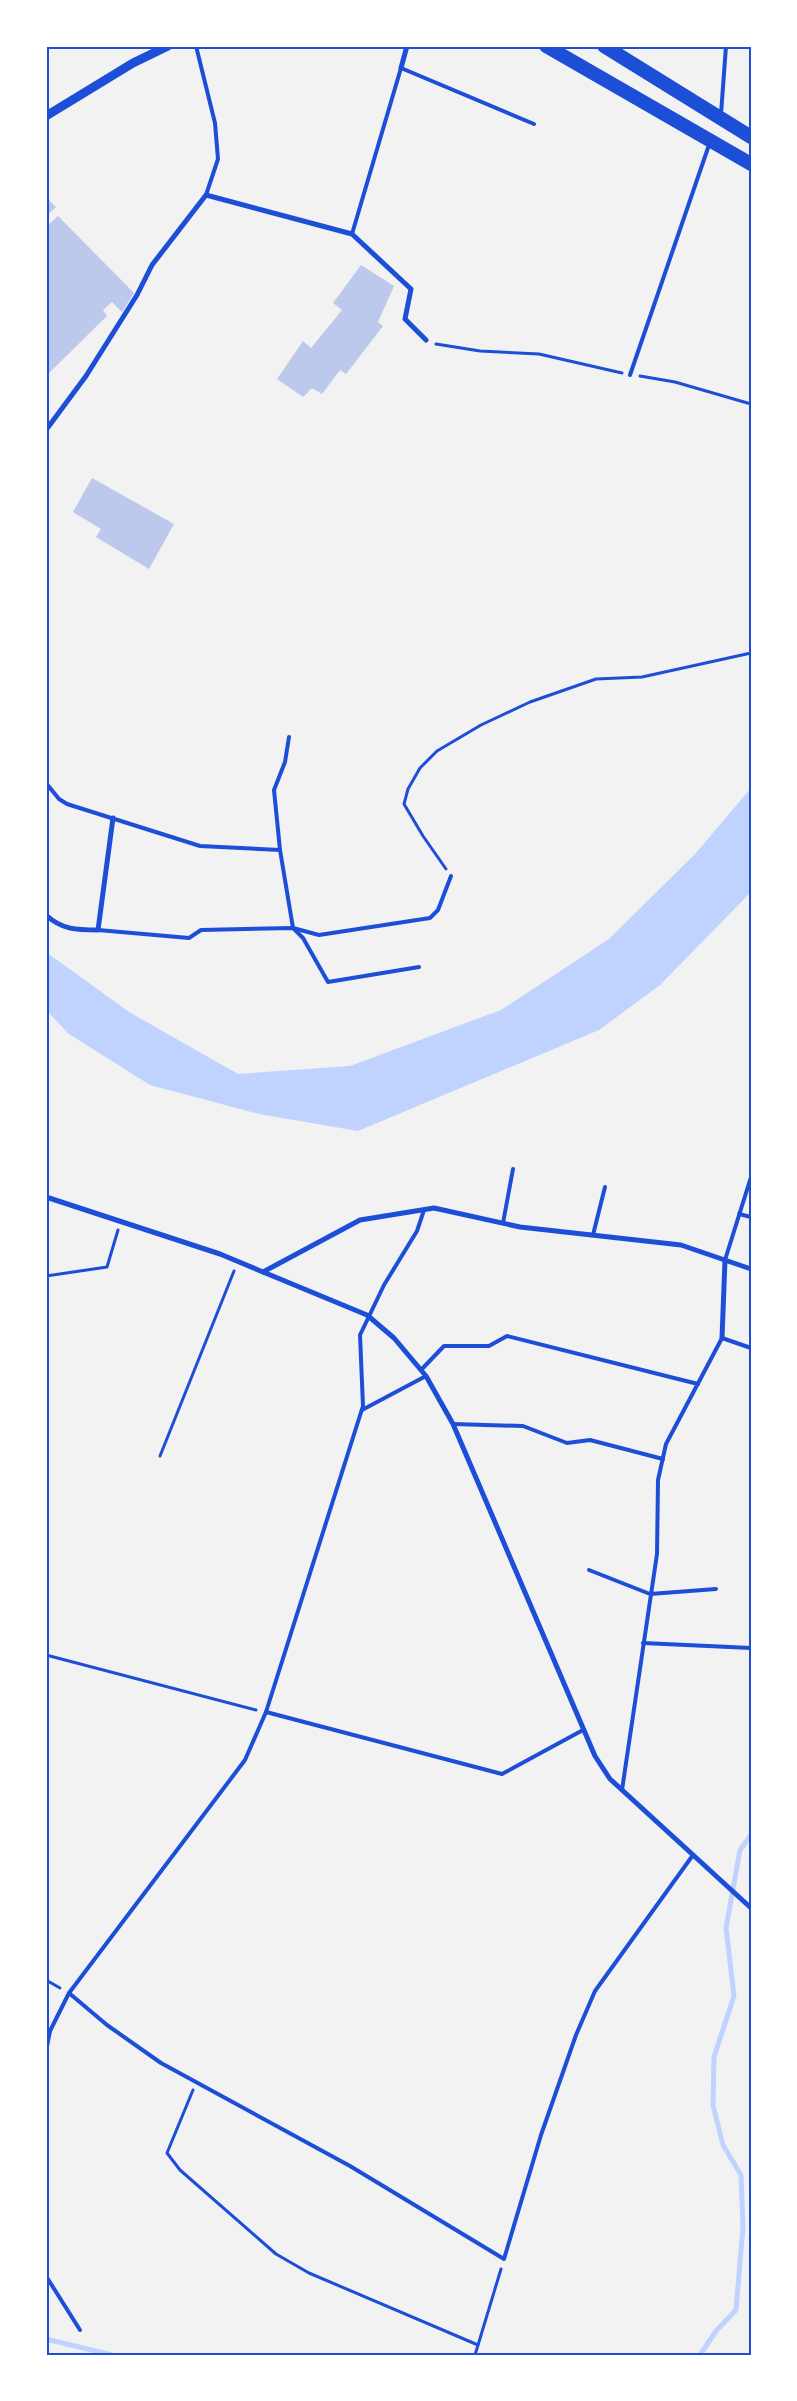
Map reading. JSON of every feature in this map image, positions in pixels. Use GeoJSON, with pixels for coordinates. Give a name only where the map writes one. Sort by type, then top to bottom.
{"type":"FeatureCollection","features":[{"type":"Feature","properties":{"kind":"highway"},"geometry":{"type":"LineString","coordinates":[[546,46],[751,164]]}},
{"type":"Feature","properties":{"kind":"highway"},"geometry":{"type":"LineString","coordinates":[[604,46],[751,137]]}},
{"type":"Feature","properties":{"kind":"street"},"geometry":{"type":"LineString","coordinates":[[46,116],[126,67],[168,46]]}},
{"type":"Feature","properties":{"kind":"street"},"geometry":{"type":"LineString","coordinates":[[401,68],[407,46]]}},
{"type":"Feature","properties":{"kind":"street"},"geometry":{"type":"LineString","coordinates":[[46,430],[86,376],[137,295],[152,265],[206,195],[352,234],[411,289],[405,319],[426,340]]}},
{"type":"Feature","properties":{"kind":"street"},"geometry":{"type":"LineString","coordinates":[[46,915],[56,924],[70,930],[98,930],[113,818]]}},
{"type":"Feature","properties":{"kind":"street"},"geometry":{"type":"LineString","coordinates":[[46,1197],[263,1272],[368,1316],[394,1338],[422,1370],[453,1424],[583,1730],[600,1764],[610,1779],[622,1791],[751,1908]]}},
{"type":"Feature","properties":{"kind":"street"},"geometry":{"type":"LineString","coordinates":[[263,1272],[360,1220],[434,1208],[502,1223],[680,1245],[751,1268]]}},
{"type":"Feature","properties":{"kind":"street"},"geometry":{"type":"LineString","coordinates":[[722,1338],[725,1260]]}},
{"type":"Feature","properties":{"kind":"lane"},"geometry":{"type":"LineString","coordinates":[[196,46],[216,132],[218,158],[206,195]]}},
{"type":"Feature","properties":{"kind":"lane"},"geometry":{"type":"LineString","coordinates":[[720,118],[726,46]]}},
{"type":"Feature","properties":{"kind":"lane"},"geometry":{"type":"LineString","coordinates":[[352,234],[401,68],[534,124]]}},
{"type":"Feature","properties":{"kind":"lane"},"geometry":{"type":"LineString","coordinates":[[630,375],[711,140]]}},
{"type":"Feature","properties":{"kind":"lane"},"geometry":{"type":"LineString","coordinates":[[289,737],[285,762],[274,790],[280,850],[293,928],[303,938],[328,982],[419,967]]}},
{"type":"Feature","properties":{"kind":"lane"},"geometry":{"type":"LineString","coordinates":[[46,783],[59,799],[67,804],[200,846],[280,850]]}},
{"type":"Feature","properties":{"kind":"lane"},"geometry":{"type":"LineString","coordinates":[[98,930],[189,938],[201,930],[293,928],[319,935],[430,918],[438,910],[451,876]]}},
{"type":"Feature","properties":{"kind":"lane"},"geometry":{"type":"LineString","coordinates":[[502,1223],[513,1170]]}},
{"type":"Feature","properties":{"kind":"lane"},"geometry":{"type":"LineString","coordinates":[[725,1260],[751,1177]]}},
{"type":"Feature","properties":{"kind":"lane"},"geometry":{"type":"LineString","coordinates":[[593,1235],[605,1187]]}},
{"type":"Feature","properties":{"kind":"lane"},"geometry":{"type":"LineString","coordinates":[[46,2051],[50,2031],[69,1993],[245,1760],[266,1712],[361,1411],[360,1335],[368,1316],[417,1231],[424,1210]]}},
{"type":"Feature","properties":{"kind":"lane"},"geometry":{"type":"LineString","coordinates":[[739,1214],[751,1217]]}},
{"type":"Feature","properties":{"kind":"lane"},"geometry":{"type":"LineString","coordinates":[[422,1370],[444,1346],[489,1346],[507,1336],[698,1384]]}},
{"type":"Feature","properties":{"kind":"lane"},"geometry":{"type":"LineString","coordinates":[[622,1791],[657,1554],[658,1480],[666,1444],[722,1338],[751,1348]]}},
{"type":"Feature","properties":{"kind":"lane"},"geometry":{"type":"LineString","coordinates":[[361,1411],[426,1376]]}},
{"type":"Feature","properties":{"kind":"lane"},"geometry":{"type":"LineString","coordinates":[[453,1424],[523,1426],[567,1443],[590,1440],[663,1459]]}},
{"type":"Feature","properties":{"kind":"lane"},"geometry":{"type":"LineString","coordinates":[[588,1570],[650,1594],[716,1589]]}},
{"type":"Feature","properties":{"kind":"lane"},"geometry":{"type":"LineString","coordinates":[[643,1643],[751,1648]]}},
{"type":"Feature","properties":{"kind":"lane"},"geometry":{"type":"LineString","coordinates":[[266,1712],[502,1774],[583,1730]]}},
{"type":"Feature","properties":{"kind":"lane"},"geometry":{"type":"LineString","coordinates":[[69,1993],[107,2025],[160,2062],[350,2166],[504,2258],[541,2135],[576,2035],[595,1991],[693,1855]]}},
{"type":"Feature","properties":{"kind":"lane"},"geometry":{"type":"LineString","coordinates":[[46,2276],[80,2330]]}},
{"type":"Feature","properties":{"kind":"path"},"geometry":{"type":"LineString","coordinates":[[426,340],[434,344],[480,351],[539,354],[630,375],[675,382],[751,404]]}},
{"type":"Feature","properties":{"kind":"path"},"geometry":{"type":"LineString","coordinates":[[451,876],[423,836],[404,804],[408,789],[420,768],[437,751],[481,725],[514,709],[596,679],[642,677],[705,665],[751,653]]}},
{"type":"Feature","properties":{"kind":"path"},"geometry":{"type":"LineString","coordinates":[[46,1276],[107,1267],[120,1222]]}},
{"type":"Feature","properties":{"kind":"path"},"geometry":{"type":"LineString","coordinates":[[160,1456],[238,1262]]}},
{"type":"Feature","properties":{"kind":"path"},"geometry":{"type":"LineString","coordinates":[[46,1655],[266,1712]]}},
{"type":"Feature","properties":{"kind":"path"},"geometry":{"type":"LineString","coordinates":[[46,1980],[69,1993]]}},
{"type":"Feature","properties":{"kind":"path"},"geometry":{"type":"LineString","coordinates":[[197,2082],[167,2154],[180,2170],[276,2254],[309,2273],[478,2345]]}},
{"type":"Feature","properties":{"kind":"path"},"geometry":{"type":"LineString","coordinates":[[475,2355],[504,2258]]}},
{"type":"Feature","properties":{"kind":"water"},"geometry":{"type":"Polygon","coordinates":[[[751,788],[751,892],[660,985],[599,1030],[358,1131],[259,1114],[150,1085],[69,1034],[46,1010],[46,952],[129,1012],[238,1074],[350,1066],[501,1010],[609,939],[695,854],[751,788]]]}},
{"type":"Feature","properties":{"kind":"building"},"geometry":{"type":"Polygon","coordinates":[[[46,197],[56,207],[46,216],[46,197]]]}},
{"type":"Feature","properties":{"kind":"building"},"geometry":{"type":"Polygon","coordinates":[[[58,216],[134,293],[122,312],[112,302],[103,310],[107,316],[46,376],[46,227],[58,216]]]}},
{"type":"Feature","properties":{"kind":"building"},"geometry":{"type":"Polygon","coordinates":[[[361,265],[394,286],[378,322],[383,326],[346,374],[340,370],[322,394],[312,388],[303,397],[277,379],[303,341],[311,348],[342,310],[333,303],[361,265]]]}},
{"type":"Feature","properties":{"kind":"building"},"geometry":{"type":"Polygon","coordinates":[[[92,478],[174,524],[149,569],[96,537],[101,529],[73,512],[92,478]]]}},
{"type":"Feature","properties":{"kind":"waterway"},"geometry":{"type":"LineString","coordinates":[[700,2355],[716,2331],[736,2310],[743,2227],[741,2175],[723,2145],[713,2105],[714,2057],[734,1996],[726,1928],[740,1850],[751,1835]]}},
{"type":"Feature","properties":{"kind":"waterway"},"geometry":{"type":"LineString","coordinates":[[46,2339],[112,2355]]}}]}
